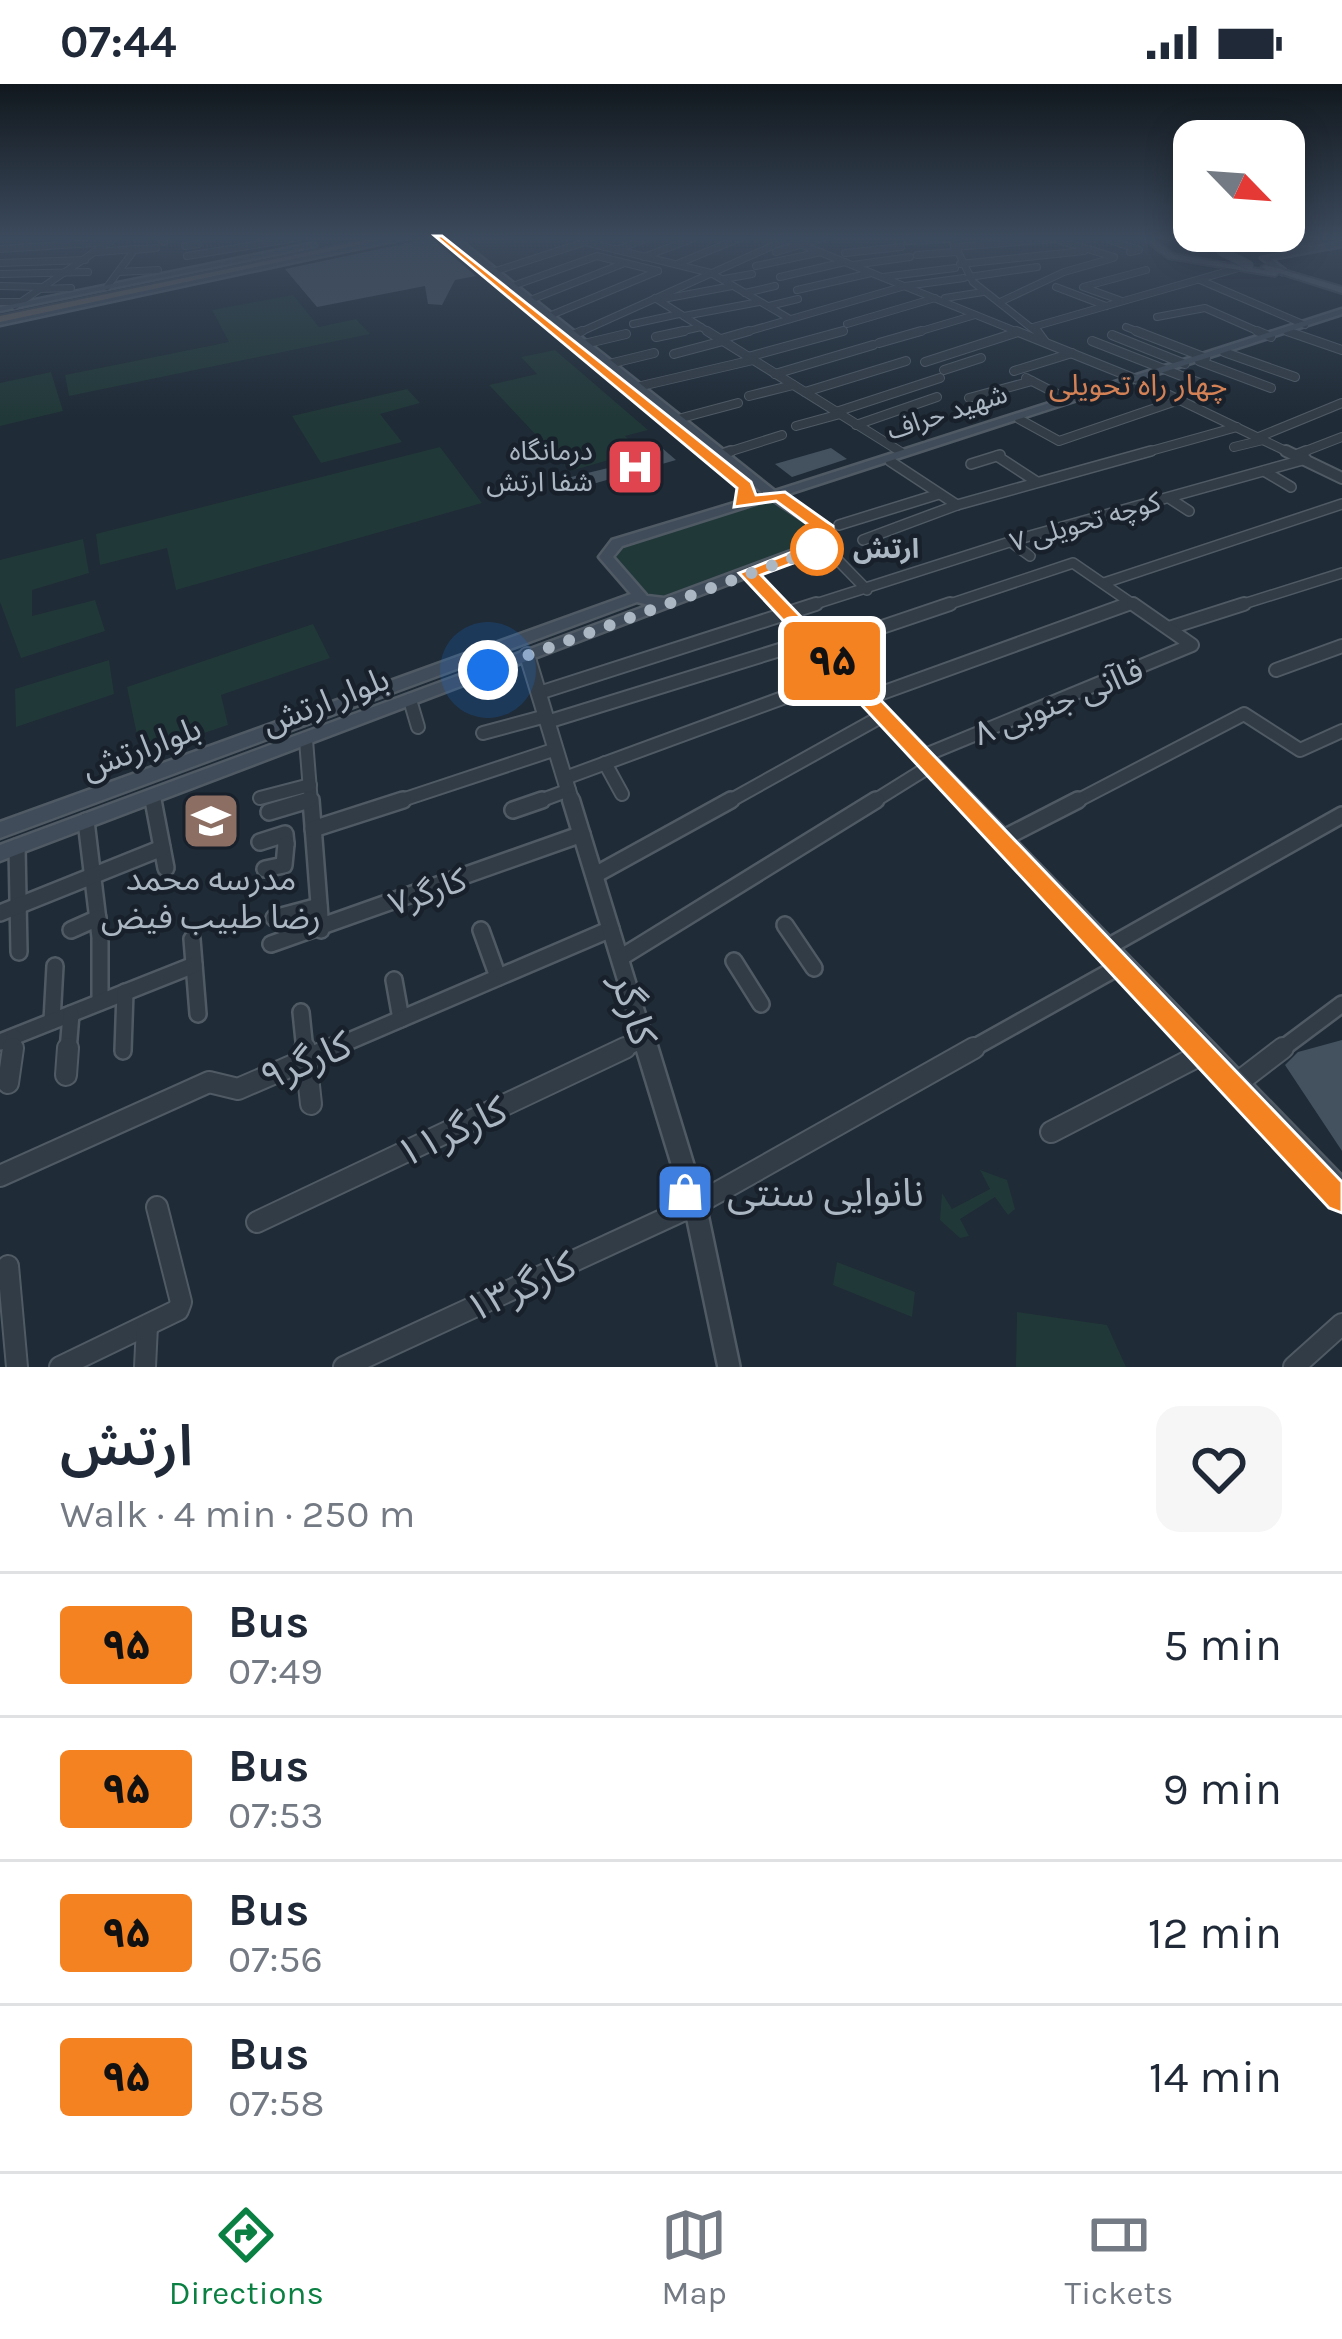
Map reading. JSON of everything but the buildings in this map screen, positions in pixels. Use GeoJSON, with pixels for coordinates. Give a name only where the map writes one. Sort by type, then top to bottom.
{"type":"FeatureCollection","features":[{"type":"Feature","properties":{"kind":"highway"},"geometry":{"type":"LineString","coordinates":[[0,314],[74,298]]}},
{"type":"Feature","properties":{"kind":"highway"},"geometry":{"type":"LineString","coordinates":[[0,314],[83,298]]}},
{"type":"Feature","properties":{"kind":"main road"},"geometry":{"type":"LineString","coordinates":[[20,307],[60,298]]}},
{"type":"Feature","properties":{"kind":"main road"},"geometry":{"type":"LineString","coordinates":[[0,314],[82,298]]}},
{"type":"Feature","properties":{"kind":"main road"},"geometry":{"type":"LineString","coordinates":[[521,298],[722,454],[751,484]]}},
{"type":"Feature","properties":{"kind":"main road"},"geometry":{"type":"LineString","coordinates":[[523,298],[751,484],[796,506],[830,533],[824,546]]}},
{"type":"Feature","properties":{"kind":"main road"},"geometry":{"type":"LineString","coordinates":[[796,506],[803,491],[827,480],[1342,311]]}},
{"type":"Feature","properties":{"kind":"main road","name":"شهید حراف"},"geometry":{"type":"LineString","coordinates":[[639,596],[608,561],[608,549],[1102,391]]}},
{"type":"Feature","properties":{"kind":"main road"},"geometry":{"type":"LineString","coordinates":[[740,504],[748,497],[751,484]]}},
{"type":"Feature","properties":{"kind":"main road","name":"بلوار ارتش"},"geometry":{"type":"LineString","coordinates":[[8,850],[306,740],[336,719],[410,700],[824,546]]}},
{"type":"Feature","properties":{"kind":"main road"},"geometry":{"type":"LineString","coordinates":[[748,573],[1342,1195]]}},
{"type":"Feature","properties":{"kind":"main road"},"geometry":{"type":"LineString","coordinates":[[639,596],[671,602]]}},
{"type":"Feature","properties":{"kind":"main road","name":"بلوارارتش"},"geometry":{"type":"LineString","coordinates":[[0,830],[336,719],[639,596]]}},
{"type":"Feature","properties":{"kind":"street"},"geometry":{"type":"LineString","coordinates":[[0,314],[31,298]]}},
{"type":"Feature","properties":{"kind":"street"},"geometry":{"type":"LineString","coordinates":[[531,305],[547,298]]}},
{"type":"Feature","properties":{"kind":"street"},"geometry":{"type":"LineString","coordinates":[[549,316],[594,298]]}},
{"type":"Feature","properties":{"kind":"street"},"geometry":{"type":"LineString","coordinates":[[573,335],[663,298]]}},
{"type":"Feature","properties":{"kind":"street"},"geometry":{"type":"LineString","coordinates":[[754,298],[790,320]]}},
{"type":"Feature","properties":{"kind":"street"},"geometry":{"type":"LineString","coordinates":[[633,324],[787,298]]}},
{"type":"Feature","properties":{"kind":"street"},"geometry":{"type":"LineString","coordinates":[[674,354],[865,298]]}},
{"type":"Feature","properties":{"kind":"street"},"geometry":{"type":"LineString","coordinates":[[637,387],[751,358],[940,298],[1138,380],[1342,477]]}},
{"type":"Feature","properties":{"kind":"street"},"geometry":{"type":"LineString","coordinates":[[993,298],[1045,342]]}},
{"type":"Feature","properties":{"kind":"street"},"geometry":{"type":"LineString","coordinates":[[775,374],[1015,298]]}},
{"type":"Feature","properties":{"kind":"street"},"geometry":{"type":"LineString","coordinates":[[1086,298],[1107,306]]}},
{"type":"Feature","properties":{"kind":"street"},"geometry":{"type":"LineString","coordinates":[[1112,298],[1123,302]]}},
{"type":"Feature","properties":{"kind":"street"},"geometry":{"type":"LineString","coordinates":[[1033,328],[1137,298]]}},
{"type":"Feature","properties":{"kind":"street"},"geometry":{"type":"LineString","coordinates":[[1241,298],[1305,325]]}},
{"type":"Feature","properties":{"kind":"street"},"geometry":{"type":"LineString","coordinates":[[656,299],[902,452]]}},
{"type":"Feature","properties":{"kind":"street"},"geometry":{"type":"LineString","coordinates":[[1157,317],[1202,308],[1270,337]]}},
{"type":"Feature","properties":{"kind":"street"},"geometry":{"type":"LineString","coordinates":[[1213,323],[1230,319]]}},
{"type":"Feature","properties":{"kind":"street"},"geometry":{"type":"LineString","coordinates":[[656,337],[700,327]]}},
{"type":"Feature","properties":{"kind":"street"},"geometry":{"type":"LineString","coordinates":[[1126,327],[1196,361]]}},
{"type":"Feature","properties":{"kind":"street"},"geometry":{"type":"LineString","coordinates":[[1287,331],[1342,350]]}},
{"type":"Feature","properties":{"kind":"street"},"geometry":{"type":"LineString","coordinates":[[925,362],[1018,332]]}},
{"type":"Feature","properties":{"kind":"street"},"geometry":{"type":"LineString","coordinates":[[584,344],[626,334]]}},
{"type":"Feature","properties":{"kind":"street"},"geometry":{"type":"LineString","coordinates":[[1112,335],[1270,388]]}},
{"type":"Feature","properties":{"kind":"street"},"geometry":{"type":"LineString","coordinates":[[1162,341],[1173,338]]}},
{"type":"Feature","properties":{"kind":"street"},"geometry":{"type":"LineString","coordinates":[[1092,341],[1220,392]]}},
{"type":"Feature","properties":{"kind":"street"},"geometry":{"type":"LineString","coordinates":[[609,364],[654,352]]}},
{"type":"Feature","properties":{"kind":"street"},"geometry":{"type":"LineString","coordinates":[[1224,352],[1294,377]]}},
{"type":"Feature","properties":{"kind":"street"},"geometry":{"type":"LineString","coordinates":[[1067,399],[1015,371],[1072,353]]}},
{"type":"Feature","properties":{"kind":"street"},"geometry":{"type":"LineString","coordinates":[[945,355],[964,364]]}},
{"type":"Feature","properties":{"kind":"street"},"geometry":{"type":"LineString","coordinates":[[796,426],[981,358]]}},
{"type":"Feature","properties":{"kind":"street"},"geometry":{"type":"LineString","coordinates":[[805,392],[906,362]]}},
{"type":"Feature","properties":{"kind":"street"},"geometry":{"type":"LineString","coordinates":[[970,398],[1032,381]]}},
{"type":"Feature","properties":{"kind":"street"},"geometry":{"type":"LineString","coordinates":[[749,396],[793,385]]}},
{"type":"Feature","properties":{"kind":"street"},"geometry":{"type":"LineString","coordinates":[[856,424],[937,397]]}},
{"type":"Feature","properties":{"kind":"street"},"geometry":{"type":"LineString","coordinates":[[1019,419],[1059,441],[1179,400]]}},
{"type":"Feature","properties":{"kind":"street"},"geometry":{"type":"LineString","coordinates":[[678,419],[738,403]]}},
{"type":"Feature","properties":{"kind":"street"},"geometry":{"type":"LineString","coordinates":[[1234,446],[1342,404]]}},
{"type":"Feature","properties":{"kind":"street"},"geometry":{"type":"LineString","coordinates":[[863,540],[957,505],[1237,427]]}},
{"type":"Feature","properties":{"kind":"street"},"geometry":{"type":"LineString","coordinates":[[722,454],[782,435]]}},
{"type":"Feature","properties":{"kind":"street","name":"کوچه تحویلی ۷"},"geometry":{"type":"LineString","coordinates":[[539,693],[1011,542],[1264,471],[1342,436]]}},
{"type":"Feature","properties":{"kind":"street"},"geometry":{"type":"LineString","coordinates":[[970,464],[1002,455],[1037,482]]}},
{"type":"Feature","properties":{"kind":"street"},"geometry":{"type":"LineString","coordinates":[[890,461],[957,505]]}},
{"type":"Feature","properties":{"kind":"street"},"geometry":{"type":"LineString","coordinates":[[1264,471],[1291,487]]}},
{"type":"Feature","properties":{"kind":"street"},"geometry":{"type":"LineString","coordinates":[[838,525],[939,494]]}},
{"type":"Feature","properties":{"kind":"street"},"geometry":{"type":"LineString","coordinates":[[1169,497],[1189,511]]}},
{"type":"Feature","properties":{"kind":"street"},"geometry":{"type":"LineString","coordinates":[[1104,583],[1342,504]]}},
{"type":"Feature","properties":{"kind":"street"},"geometry":{"type":"LineString","coordinates":[[1011,542],[1030,556]]}},
{"type":"Feature","properties":{"kind":"street"},"geometry":{"type":"LineString","coordinates":[[824,546],[867,590]]}},
{"type":"Feature","properties":{"kind":"street"},"geometry":{"type":"LineString","coordinates":[[483,733],[816,644],[1076,564],[1169,628],[1342,573]]}},
{"type":"Feature","properties":{"kind":"street"},"geometry":{"type":"LineString","coordinates":[[868,698],[1132,602]]}},
{"type":"Feature","properties":{"kind":"street","name":"قاآنی جنوبی ۸"},"geometry":{"type":"LineString","coordinates":[[620,958],[927,761],[1192,645],[1169,628]]}},
{"type":"Feature","properties":{"kind":"street"},"geometry":{"type":"LineString","coordinates":[[1276,670],[1342,646]]}},
{"type":"Feature","properties":{"kind":"street","name":"کارگر"},"geometry":{"type":"LineString","coordinates":[[527,655],[695,1204],[729,1367]]}},
{"type":"Feature","properties":{"kind":"street"},"geometry":{"type":"LineString","coordinates":[[513,810],[605,763],[845,675]]}},
{"type":"Feature","properties":{"kind":"street"},"geometry":{"type":"LineString","coordinates":[[410,700],[418,727]]}},
{"type":"Feature","properties":{"kind":"street"},"geometry":{"type":"LineString","coordinates":[[1002,838],[1244,714],[1300,750],[1342,731]]}},
{"type":"Feature","properties":{"kind":"street"},"geometry":{"type":"LineString","coordinates":[[595,875],[884,715]]}},
{"type":"Feature","properties":{"kind":"street"},"geometry":{"type":"LineString","coordinates":[[306,740],[321,930]]}},
{"type":"Feature","properties":{"kind":"street"},"geometry":{"type":"LineString","coordinates":[[286,844],[556,749]]}},
{"type":"Feature","properties":{"kind":"street"},"geometry":{"type":"LineString","coordinates":[[605,763],[622,794]]}},
{"type":"Feature","properties":{"kind":"street"},"geometry":{"type":"LineString","coordinates":[[260,798],[310,792]]}},
{"type":"Feature","properties":{"kind":"street"},"geometry":{"type":"LineString","coordinates":[[269,812],[310,792]]}},
{"type":"Feature","properties":{"kind":"street"},"geometry":{"type":"LineString","coordinates":[[153,796],[166,868]]}},
{"type":"Feature","properties":{"kind":"street"},"geometry":{"type":"LineString","coordinates":[[1106,948],[1342,815]]}},
{"type":"Feature","properties":{"kind":"street"},"geometry":{"type":"LineString","coordinates":[[86,821],[98,918],[100,1002]]}},
{"type":"Feature","properties":{"kind":"street"},"geometry":{"type":"LineString","coordinates":[[260,842],[285,834],[284,865],[265,869]]}},
{"type":"Feature","properties":{"kind":"street","name":"کارگر۷"},"geometry":{"type":"LineString","coordinates":[[271,944],[582,834]]}},
{"type":"Feature","properties":{"kind":"street"},"geometry":{"type":"LineString","coordinates":[[0,913],[162,848]]}},
{"type":"Feature","properties":{"kind":"street"},"geometry":{"type":"LineString","coordinates":[[8,850],[20,952]]}},
{"type":"Feature","properties":{"kind":"street"},"geometry":{"type":"LineString","coordinates":[[274,918],[319,906]]}},
{"type":"Feature","properties":{"kind":"street"},"geometry":{"type":"LineString","coordinates":[[71,930],[98,918]]}},
{"type":"Feature","properties":{"kind":"street"},"geometry":{"type":"LineString","coordinates":[[785,925],[814,968]]}},
{"type":"Feature","properties":{"kind":"street","name":"کارگر۹"},"geometry":{"type":"LineString","coordinates":[[0,1176],[209,1082],[238,1089],[611,929]]}},
{"type":"Feature","properties":{"kind":"street"},"geometry":{"type":"LineString","coordinates":[[481,930],[498,977]]}},
{"type":"Feature","properties":{"kind":"street"},"geometry":{"type":"LineString","coordinates":[[191,939],[198,1015]]}},
{"type":"Feature","properties":{"kind":"street"},"geometry":{"type":"LineString","coordinates":[[734,961],[761,1004]]}},
{"type":"Feature","properties":{"kind":"street","name":"کارگر۱۳"},"geometry":{"type":"LineString","coordinates":[[344,1367],[695,1204],[1122,964]]}},
{"type":"Feature","properties":{"kind":"street"},"geometry":{"type":"LineString","coordinates":[[8,1083],[7,1040],[194,965]]}},
{"type":"Feature","properties":{"kind":"street"},"geometry":{"type":"LineString","coordinates":[[52,1022],[55,966]]}},
{"type":"Feature","properties":{"kind":"street"},"geometry":{"type":"LineString","coordinates":[[394,980],[401,1019]]}},
{"type":"Feature","properties":{"kind":"street"},"geometry":{"type":"LineString","coordinates":[[122,1052],[124,992]]}},
{"type":"Feature","properties":{"kind":"street"},"geometry":{"type":"LineString","coordinates":[[1237,1084],[1342,1004]]}},
{"type":"Feature","properties":{"kind":"street"},"geometry":{"type":"LineString","coordinates":[[301,1012],[311,1104]]}},
{"type":"Feature","properties":{"kind":"street"},"geometry":{"type":"LineString","coordinates":[[66,1075],[71,1014]]}},
{"type":"Feature","properties":{"kind":"street","name":"کارگر۱۱"},"geometry":{"type":"LineString","coordinates":[[257,1222],[644,1040]]}},
{"type":"Feature","properties":{"kind":"street"},"geometry":{"type":"LineString","coordinates":[[1051,1132],[1206,1052]]}},
{"type":"Feature","properties":{"kind":"street"},"geometry":{"type":"LineString","coordinates":[[60,1367],[178,1310],[181,1302],[157,1207]]}},
{"type":"Feature","properties":{"kind":"street"},"geometry":{"type":"LineString","coordinates":[[8,1266],[16,1367]]}},
{"type":"Feature","properties":{"kind":"street"},"geometry":{"type":"LineString","coordinates":[[1294,1367],[1342,1324]]}},
{"type":"Feature","properties":{"kind":"street"},"geometry":{"type":"LineString","coordinates":[[145,1367],[147,1326]]}},
{"type":"Feature","properties":{"kind":"green space"},"geometry":{"type":"Polygon","coordinates":[[[295,298],[319,327],[356,319],[370,334],[69,396],[65,375],[229,342],[212,310],[295,298]]]}},
{"type":"Feature","properties":{"kind":"green space"},"geometry":{"type":"Polygon","coordinates":[[[555,350],[648,430],[625,436],[641,451],[570,471],[489,385],[537,374],[521,357],[555,350]]]}},
{"type":"Feature","properties":{"kind":"green space"},"geometry":{"type":"Polygon","coordinates":[[[51,372],[63,411],[0,426],[0,383],[51,372]]]}},
{"type":"Feature","properties":{"kind":"green space"},"geometry":{"type":"Polygon","coordinates":[[[407,389],[420,403],[380,414],[402,442],[321,463],[292,416],[407,389]]]}},
{"type":"Feature","properties":{"kind":"green space"},"geometry":{"type":"Polygon","coordinates":[[[440,447],[482,503],[176,590],[167,548],[100,565],[96,534],[440,447]]]}},
{"type":"Feature","properties":{"kind":"green space"},"geometry":{"type":"Polygon","coordinates":[[[769,500],[783,503],[822,539],[663,598],[647,593],[616,558],[622,547],[769,500]]]}},
{"type":"Feature","properties":{"kind":"green space"},"geometry":{"type":"Polygon","coordinates":[[[83,539],[89,573],[32,590],[32,616],[95,600],[105,631],[21,658],[0,602],[0,560],[83,539]]]}},
{"type":"Feature","properties":{"kind":"green space"},"geometry":{"type":"Polygon","coordinates":[[[313,624],[330,658],[221,695],[228,725],[141,754],[127,687],[313,624]]]}},
{"type":"Feature","properties":{"kind":"green space"},"geometry":{"type":"Polygon","coordinates":[[[109,660],[114,694],[16,727],[15,689],[109,660]]]}},
{"type":"Feature","properties":{"kind":"green space"},"geometry":{"type":"Polygon","coordinates":[[[980,1170],[1007,1180],[1015,1209],[1008,1215],[995,1197],[960,1219],[969,1236],[960,1238],[940,1220],[942,1193],[952,1209],[990,1189],[980,1170]]]}},
{"type":"Feature","properties":{"kind":"green space"},"geometry":{"type":"Polygon","coordinates":[[[837,1262],[915,1292],[912,1317],[833,1285],[837,1262]]]}},
{"type":"Feature","properties":{"kind":"green space"},"geometry":{"type":"Polygon","coordinates":[[[1017,1312],[1107,1325],[1126,1367],[1016,1367],[1017,1312]]]}},
{"type":"Feature","properties":{"kind":"bus line","name":"۹۵"},"geometry":{"type":"LineString","coordinates":[[515,298],[745,486],[748,497],[740,504],[779,496],[827,530],[831,537],[827,544],[748,573],[1342,1195]]}},
{"type":"Feature","properties":{"kind":"place","name":"درمانگاه شفا ارتش"},"geometry":{"type":"Point","coordinates":[635,467]}},
{"type":"Feature","properties":{"kind":"place","name":"ارتش"},"geometry":{"type":"Point","coordinates":[817,549]}},
{"type":"Feature","properties":{"kind":"place","name":"مدرسه محمد رضا طبیب فیض"},"geometry":{"type":"Point","coordinates":[211,821]}},
{"type":"Feature","properties":{"kind":"place","name":"نانوایی سنتی"},"geometry":{"type":"Point","coordinates":[685,1192]}},
{"type":"Feature","properties":{"kind":"district","name":"چهار راه تحویلی"},"geometry":{"type":"Point","coordinates":[1138,385]}},
{"type":"Feature","properties":{"kind":"route"},"geometry":{"type":"LineString","coordinates":[[488,670],[817,549]]}}]}
